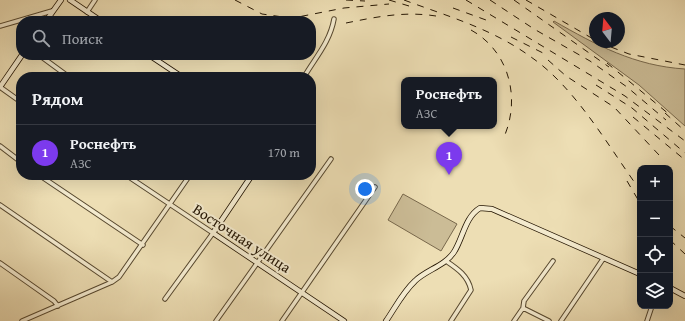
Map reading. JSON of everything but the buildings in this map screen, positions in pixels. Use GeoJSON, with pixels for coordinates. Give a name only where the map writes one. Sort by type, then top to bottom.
{"type":"FeatureCollection","features":[{"type":"Feature","properties":{"kind":"main road"},"geometry":{"type":"LineString","coordinates":[[49,16],[60,0]]}},
{"type":"Feature","properties":{"kind":"main road"},"geometry":{"type":"LineString","coordinates":[[70,0],[93,16]]}},
{"type":"Feature","properties":{"kind":"main road"},"geometry":{"type":"LineString","coordinates":[[0,87],[19,60]]}},
{"type":"Feature","properties":{"kind":"main road"},"geometry":{"type":"LineString","coordinates":[[156,60],[174,72]]}},
{"type":"Feature","properties":{"kind":"main road"},"geometry":{"type":"LineString","coordinates":[[213,233],[249,180]]}},
{"type":"Feature","properties":{"kind":"main road"},"geometry":{"type":"LineString","coordinates":[[386,321],[413,282],[424,273],[446,261],[454,253],[472,215],[480,208],[492,209],[602,259],[637,273]]}},
{"type":"Feature","properties":{"kind":"main road","name":"Восточная улица"},"geometry":{"type":"LineString","coordinates":[[213,233],[344,321]]}},
{"type":"Feature","properties":{"kind":"main road"},"geometry":{"type":"LineString","coordinates":[[673,290],[685,296]]}},
{"type":"Feature","properties":{"kind":"street"},"geometry":{"type":"LineString","coordinates":[[87,12],[95,0]]}},
{"type":"Feature","properties":{"kind":"street"},"geometry":{"type":"LineString","coordinates":[[35,16],[52,11]]}},
{"type":"Feature","properties":{"kind":"street"},"geometry":{"type":"LineString","coordinates":[[316,59],[325,46],[332,30],[334,19]]}},
{"type":"Feature","properties":{"kind":"street"},"geometry":{"type":"LineString","coordinates":[[0,26],[16,21]]}},
{"type":"Feature","properties":{"kind":"street"},"geometry":{"type":"LineString","coordinates":[[46,60],[62,72]]}},
{"type":"Feature","properties":{"kind":"street"},"geometry":{"type":"LineString","coordinates":[[307,72],[316,60]]}},
{"type":"Feature","properties":{"kind":"street"},"geometry":{"type":"LineString","coordinates":[[0,87],[16,98]]}},
{"type":"Feature","properties":{"kind":"street"},"geometry":{"type":"LineString","coordinates":[[0,146],[16,158]]}},
{"type":"Feature","properties":{"kind":"street"},"geometry":{"type":"LineString","coordinates":[[316,180],[331,159]]}},
{"type":"Feature","properties":{"kind":"street"},"geometry":{"type":"LineString","coordinates":[[46,180],[143,245]]}},
{"type":"Feature","properties":{"kind":"street","name":"Восточная улица"},"geometry":{"type":"LineString","coordinates":[[133,180],[213,233]]}},
{"type":"Feature","properties":{"kind":"street"},"geometry":{"type":"LineString","coordinates":[[22,321],[112,282],[119,277],[143,245],[186,180]]}},
{"type":"Feature","properties":{"kind":"street"},"geometry":{"type":"LineString","coordinates":[[216,321],[316,180]]}},
{"type":"Feature","properties":{"kind":"street"},"geometry":{"type":"LineString","coordinates":[[282,321],[375,187]]}},
{"type":"Feature","properties":{"kind":"street"},"geometry":{"type":"LineString","coordinates":[[0,205],[112,282]]}},
{"type":"Feature","properties":{"kind":"street"},"geometry":{"type":"LineString","coordinates":[[165,299],[213,233]]}},
{"type":"Feature","properties":{"kind":"street"},"geometry":{"type":"LineString","coordinates":[[562,321],[602,259]]}},
{"type":"Feature","properties":{"kind":"street"},"geometry":{"type":"LineString","coordinates":[[446,261],[462,272],[469,282],[471,290],[451,321]]}},
{"type":"Feature","properties":{"kind":"street"},"geometry":{"type":"LineString","coordinates":[[514,321],[523,308],[524,301],[553,261]]}},
{"type":"Feature","properties":{"kind":"street"},"geometry":{"type":"LineString","coordinates":[[0,263],[54,301],[58,306]]}},
{"type":"Feature","properties":{"kind":"street"},"geometry":{"type":"LineString","coordinates":[[523,308],[549,321]]}},
{"type":"Feature","properties":{"kind":"street"},"geometry":{"type":"LineString","coordinates":[[647,321],[651,309]]}},
{"type":"Feature","properties":{"kind":"shaded area"},"geometry":{"type":"Polygon","coordinates":[[[554,21],[589,40],[589,48],[605,48],[649,64],[685,69],[685,126],[639,85],[553,22],[554,21]]]}},
{"type":"Feature","properties":{"kind":"shaded area"},"geometry":{"type":"Polygon","coordinates":[[[403,194],[457,224],[441,251],[388,220],[403,194]]]}},
{"type":"Feature","properties":{"kind":"railway"},"geometry":{"type":"LineString","coordinates":[[235,0],[262,14],[276,16]]}},
{"type":"Feature","properties":{"kind":"railway"},"geometry":{"type":"LineString","coordinates":[[346,0],[365,1]]}},
{"type":"Feature","properties":{"kind":"railway"},"geometry":{"type":"LineString","coordinates":[[389,0],[409,6]]}},
{"type":"Feature","properties":{"kind":"railway"},"geometry":{"type":"LineString","coordinates":[[404,0],[485,31],[516,47],[531,57],[563,85],[577,101],[637,186]]}},
{"type":"Feature","properties":{"kind":"railway"},"geometry":{"type":"LineString","coordinates":[[466,0],[625,96],[685,141]]}},
{"type":"Feature","properties":{"kind":"railway"},"geometry":{"type":"LineString","coordinates":[[490,0],[534,29],[590,61],[627,87],[666,120]]}},
{"type":"Feature","properties":{"kind":"railway"},"geometry":{"type":"LineString","coordinates":[[514,0],[609,67]]}},
{"type":"Feature","properties":{"kind":"railway"},"geometry":{"type":"LineString","coordinates":[[526,0],[589,37]]}},
{"type":"Feature","properties":{"kind":"railway"},"geometry":{"type":"LineString","coordinates":[[303,16],[344,8],[389,4]]}},
{"type":"Feature","properties":{"kind":"railway"},"geometry":{"type":"LineString","coordinates":[[453,8],[486,20]]}},
{"type":"Feature","properties":{"kind":"railway"},"geometry":{"type":"LineString","coordinates":[[346,23],[401,14],[436,16]]}},
{"type":"Feature","properties":{"kind":"railway"},"geometry":{"type":"LineString","coordinates":[[471,30],[484,39],[495,50],[503,63],[508,77],[511,92],[511,107],[509,122],[504,137]]}},
{"type":"Feature","properties":{"kind":"railway"},"geometry":{"type":"LineString","coordinates":[[511,37],[547,55]]}},
{"type":"Feature","properties":{"kind":"railway"},"geometry":{"type":"LineString","coordinates":[[614,48],[629,54],[685,65]]}},
{"type":"Feature","properties":{"kind":"railway"},"geometry":{"type":"LineString","coordinates":[[548,60],[566,76],[614,107],[659,155]]}},
{"type":"Feature","properties":{"kind":"railway"},"geometry":{"type":"LineString","coordinates":[[607,63],[670,115]]}},
{"type":"Feature","properties":{"kind":"railway"},"geometry":{"type":"LineString","coordinates":[[596,85],[632,108],[685,153]]}},
{"type":"Feature","properties":{"kind":"railway"},"geometry":{"type":"LineString","coordinates":[[665,113],[685,131]]}},
{"type":"Feature","properties":{"kind":"railway"},"geometry":{"type":"LineString","coordinates":[[633,117],[685,160]]}},
{"type":"Feature","properties":{"kind":"railway"},"geometry":{"type":"LineString","coordinates":[[627,181],[639,201]]}},
{"type":"Feature","properties":{"kind":"railway"},"geometry":{"type":"LineString","coordinates":[[673,228],[685,238]]}},
{"type":"Feature","properties":{"kind":"railway"},"geometry":{"type":"LineString","coordinates":[[673,243],[685,254]]}},
{"type":"Feature","properties":{"kind":"place","name":"Роснефть"},"geometry":{"type":"Point","coordinates":[449,175]}}]}
